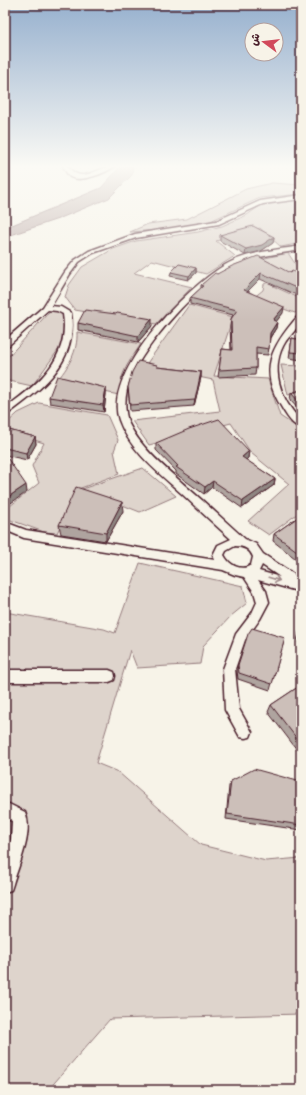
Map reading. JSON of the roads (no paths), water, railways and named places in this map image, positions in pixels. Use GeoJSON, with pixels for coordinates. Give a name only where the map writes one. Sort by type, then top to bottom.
{"type":"FeatureCollection","features":[{"type":"Feature","properties":{"kind":"street"},"geometry":{"type":"LineString","coordinates":[[5,344],[46,308],[62,279],[71,267],[84,257],[101,248],[135,236],[212,225],[231,217]]}},
{"type":"Feature","properties":{"kind":"street"},"geometry":{"type":"LineString","coordinates":[[301,248],[237,262],[208,279],[151,340],[131,367],[123,387],[120,402],[124,423],[137,444],[157,467],[241,542],[253,547],[259,556],[301,584]]}},
{"type":"Feature","properties":{"kind":"street"},"geometry":{"type":"LineString","coordinates":[[5,412],[42,383],[66,346],[69,327],[67,313],[63,310],[46,308]]}},
{"type":"Feature","properties":{"kind":"street"},"geometry":{"type":"LineString","coordinates":[[301,318],[289,332],[278,350],[274,368],[276,388],[280,399],[301,425]]}},
{"type":"Feature","properties":{"kind":"street"},"geometry":{"type":"LineString","coordinates":[[5,526],[24,534],[223,566],[234,572],[247,572],[301,587]]}},
{"type":"Feature","properties":{"kind":"street"},"geometry":{"type":"LineString","coordinates":[[223,566],[219,556],[223,547],[234,542],[241,542]]}},
{"type":"Feature","properties":{"kind":"street"},"geometry":{"type":"LineString","coordinates":[[247,572],[257,566],[259,556]]}},
{"type":"Feature","properties":{"kind":"street"},"geometry":{"type":"LineString","coordinates":[[245,732],[232,710],[229,669],[240,638],[256,616],[263,602],[260,591],[247,572]]}},
{"type":"Feature","properties":{"kind":"street"},"geometry":{"type":"LineString","coordinates":[[5,676],[109,676]]}},
{"type":"Feature","properties":{"kind":"street"},"geometry":{"type":"LineString","coordinates":[[5,810],[20,817],[19,839],[5,884]]}}]}
